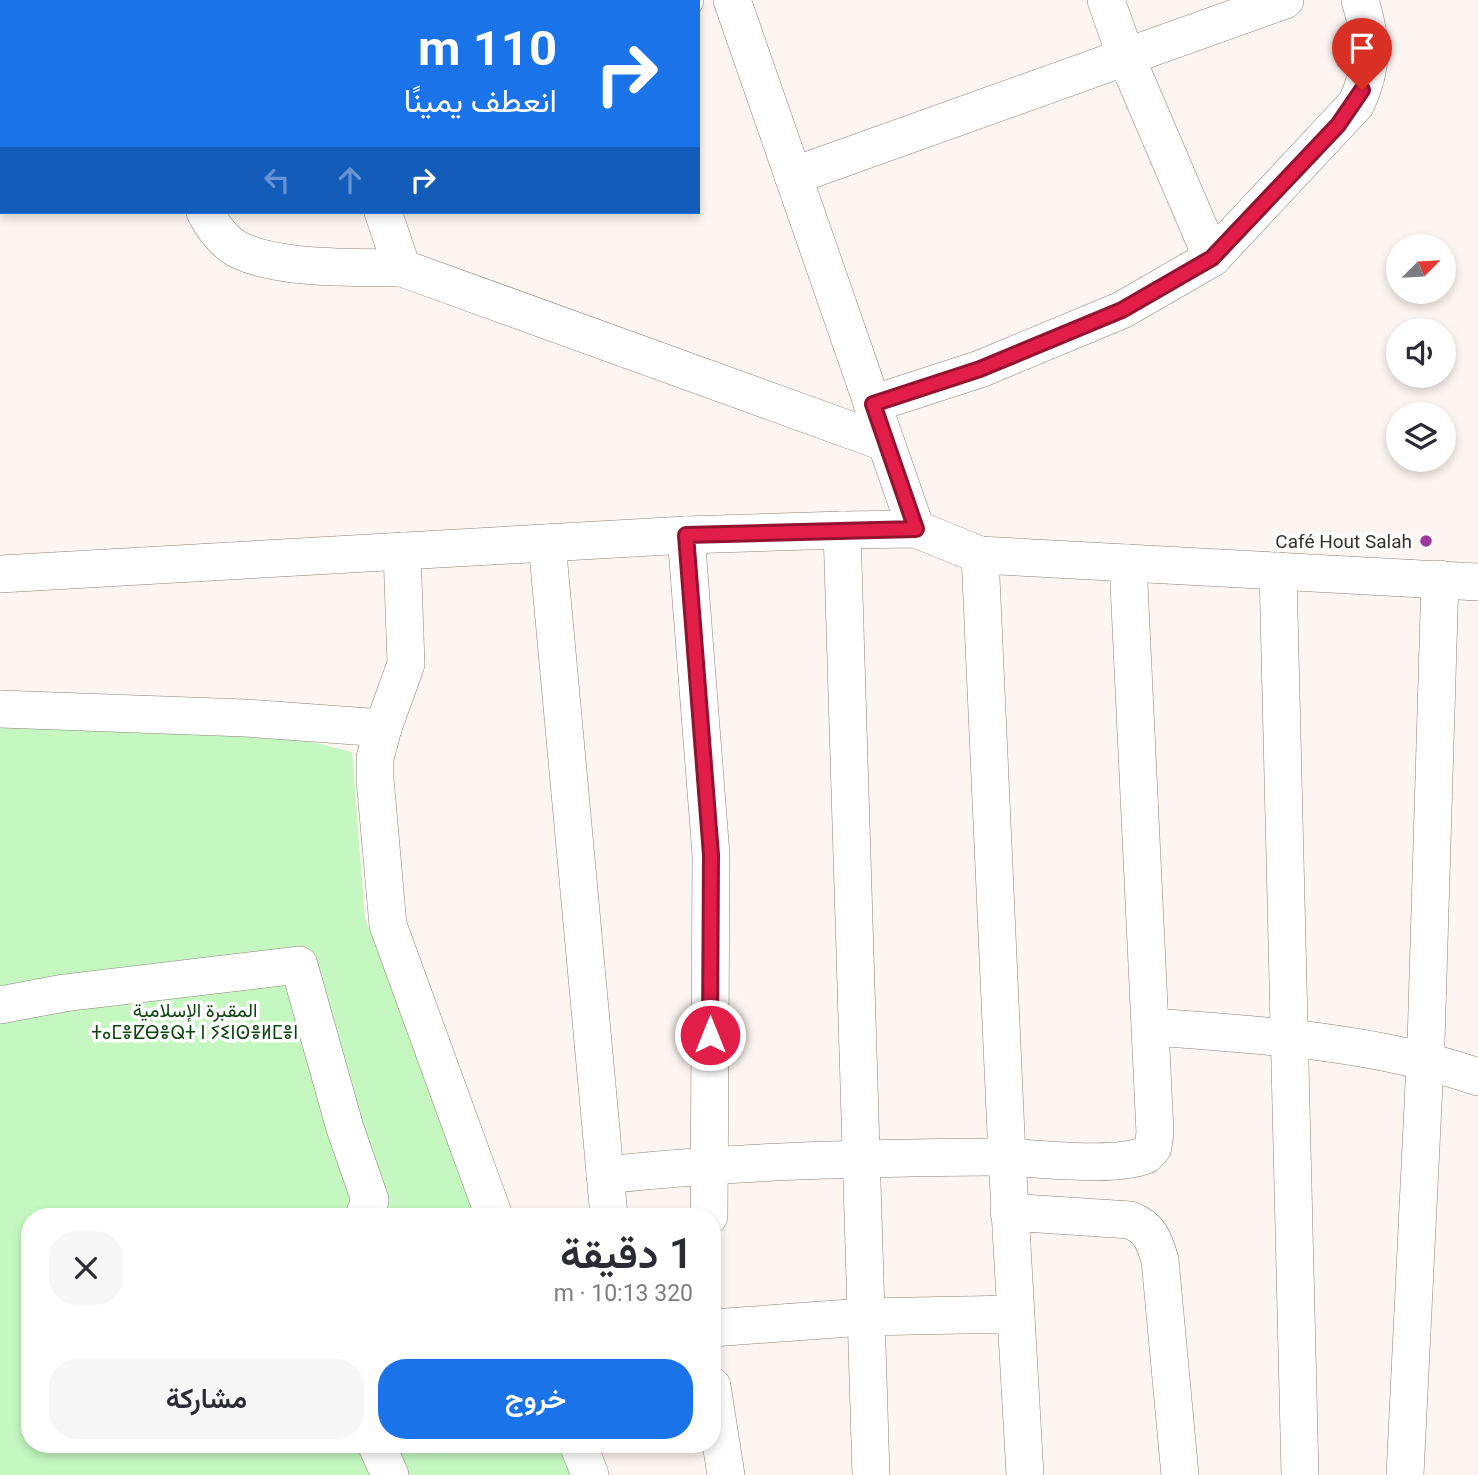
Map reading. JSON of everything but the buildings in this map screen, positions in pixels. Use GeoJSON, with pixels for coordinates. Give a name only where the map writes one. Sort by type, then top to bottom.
{"type":"FeatureCollection","features":[{"type":"Feature","properties":{"kind":"street"},"geometry":{"type":"LineString","coordinates":[[732,0],[916,529]]}},
{"type":"Feature","properties":{"kind":"street"},"geometry":{"type":"LineString","coordinates":[[1106,0],[1126,57],[1212,258]]}},
{"type":"Feature","properties":{"kind":"street"},"geometry":{"type":"LineString","coordinates":[[793,176],[1285,0]]}},
{"type":"Feature","properties":{"kind":"street"},"geometry":{"type":"LineString","coordinates":[[873,404],[980,369],[1122,310],[1212,258],[1356,104],[1369,76],[1369,30],[1360,0]]}},
{"type":"Feature","properties":{"kind":"street"},"geometry":{"type":"LineString","coordinates":[[206,214],[222,237],[239,251],[319,266],[402,268],[886,443]]}},
{"type":"Feature","properties":{"kind":"street"},"geometry":{"type":"LineString","coordinates":[[384,214],[402,268]]}},
{"type":"Feature","properties":{"kind":"street"},"geometry":{"type":"LineString","coordinates":[[0,574],[686,535],[916,529],[980,555],[1478,582]]}},
{"type":"Feature","properties":{"kind":"street"},"geometry":{"type":"LineString","coordinates":[[842,530],[870,1475]]}},
{"type":"Feature","properties":{"kind":"street"},"geometry":{"type":"LineString","coordinates":[[686,535],[711,855],[709,1208]]}},
{"type":"Feature","properties":{"kind":"street"},"geometry":{"type":"LineString","coordinates":[[547,543],[608,1208]]}},
{"type":"Feature","properties":{"kind":"street"},"geometry":{"type":"LineString","coordinates":[[402,551],[406,664],[375,758],[383,898],[388,925],[491,1208]]}},
{"type":"Feature","properties":{"kind":"street"},"geometry":{"type":"LineString","coordinates":[[980,555],[1006,1157],[1025,1475]]}},
{"type":"Feature","properties":{"kind":"street"},"geometry":{"type":"LineString","coordinates":[[605,1175],[709,1164],[859,1158],[1006,1157],[1115,1161],[1146,1155],[1153,1147],[1155,1133],[1152,1027],[1128,563]]}},
{"type":"Feature","properties":{"kind":"street"},"geometry":{"type":"LineString","coordinates":[[1278,571],[1300,1475]]}},
{"type":"Feature","properties":{"kind":"street"},"geometry":{"type":"LineString","coordinates":[[1405,1475],[1424,1059],[1440,579]]}},
{"type":"Feature","properties":{"kind":"street"},"geometry":{"type":"LineString","coordinates":[[0,709],[204,716],[383,728]]}},
{"type":"Feature","properties":{"kind":"street"},"geometry":{"type":"LineString","coordinates":[[0,1005],[64,993],[299,965],[345,1128],[370,1200],[366,1208]]}},
{"type":"Feature","properties":{"kind":"street"},"geometry":{"type":"LineString","coordinates":[[1152,1027],[1290,1038],[1424,1059],[1478,1077]]}},
{"type":"Feature","properties":{"kind":"street"},"geometry":{"type":"LineString","coordinates":[[1009,1212],[1130,1220],[1143,1225],[1152,1236],[1160,1260],[1180,1475]]}},
{"type":"Feature","properties":{"kind":"street"},"geometry":{"type":"LineString","coordinates":[[721,1327],[864,1317],[1014,1314]]}},
{"type":"Feature","properties":{"kind":"street"},"geometry":{"type":"LineString","coordinates":[[721,1443],[726,1475]]}},
{"type":"Feature","properties":{"kind":"street"},"geometry":{"type":"LineString","coordinates":[[380,1453],[390,1475]]}},
{"type":"Feature","properties":{"kind":"street"},"geometry":{"type":"LineString","coordinates":[[581,1453],[590,1475]]}},
{"type":"Feature","properties":{"kind":"green space","name":"المقبرة الإسلامية ⵜⴰⵎⴻⵇⴱⴻⵕⵜ ⵏ ⵢⵉⵏⵙⴻⵍⵎⴻⵏ"},"geometry":{"type":"Polygon","coordinates":[[[0,707],[236,723],[352,752],[365,918],[476,1208],[21,1208],[21,1453],[569,1453],[578,1475],[0,1475],[0,707]]]}},
{"type":"Feature","properties":{"kind":"place","name":"Café Hout Salah"},"geometry":{"type":"Point","coordinates":[1426,541]}},
{"type":"Feature","properties":{"kind":"route"},"geometry":{"type":"LineString","coordinates":[[710,1035],[711,855],[686,535],[916,529],[873,404],[980,369],[1122,310],[1212,258],[1338,125],[1356,104],[1362,90]]}}]}
